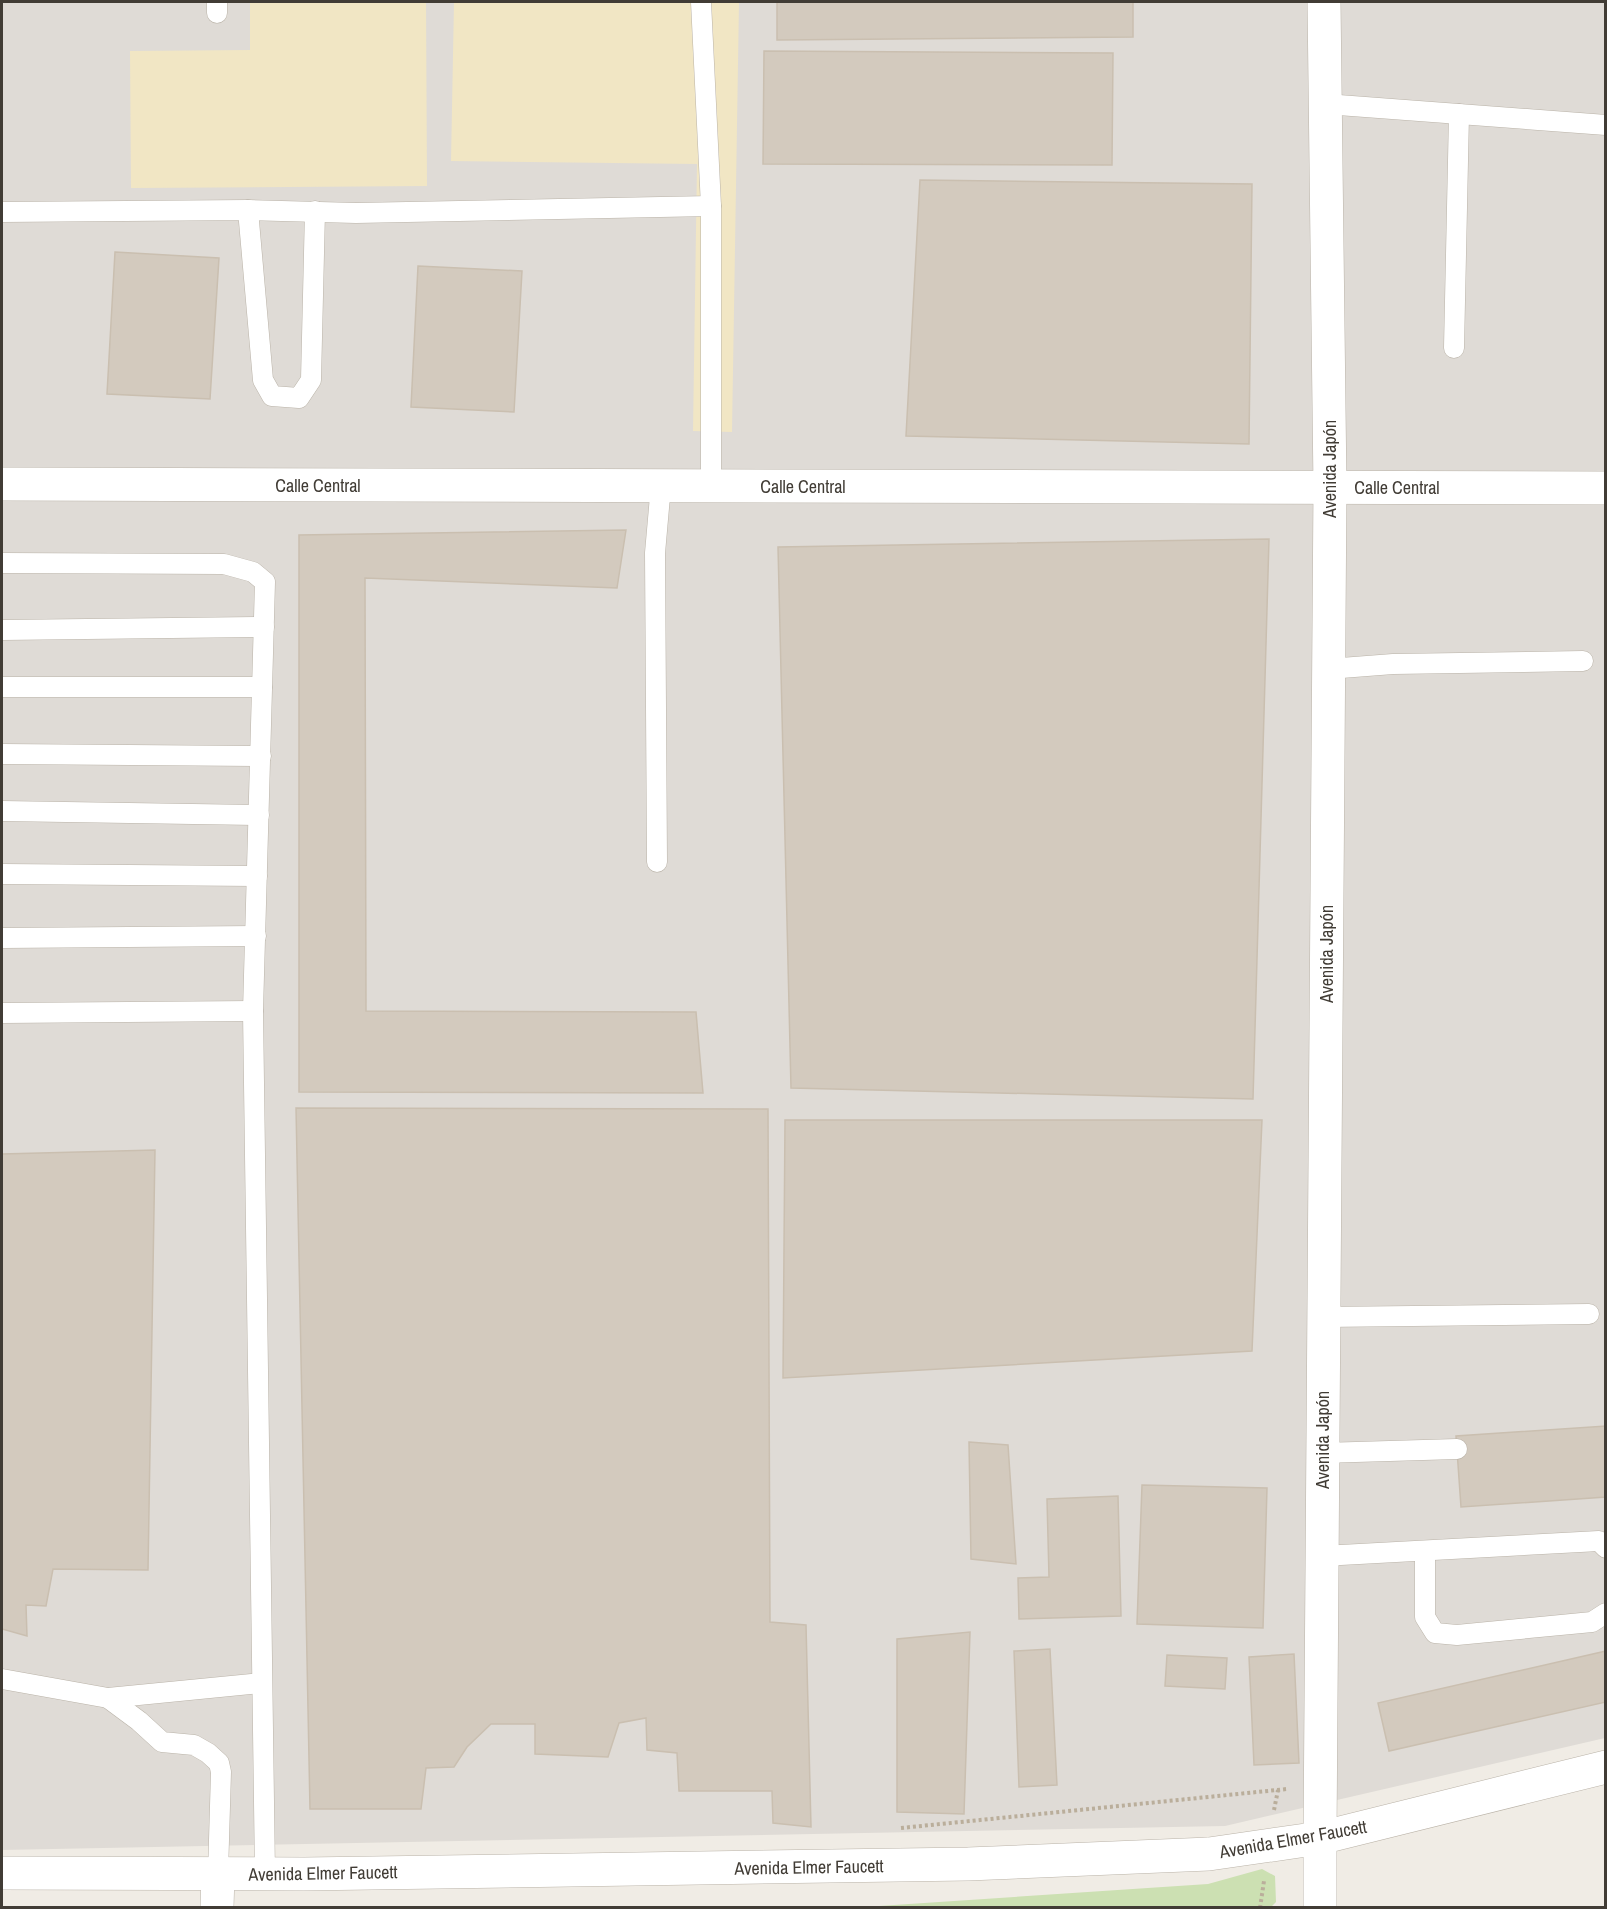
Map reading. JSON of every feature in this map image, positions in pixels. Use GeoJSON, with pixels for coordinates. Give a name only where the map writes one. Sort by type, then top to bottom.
{"type":"FeatureCollection","features":[{"type":"Feature","properties":{"kind":"street","name":"Avenida Japón"},"geometry":{"type":"LineString","coordinates":[[1320,1908],[1330,487],[1324,2]]}},
{"type":"Feature","properties":{"kind":"street","name":"Calle Central"},"geometry":{"type":"LineString","coordinates":[[2,484],[1605,488]]}},
{"type":"Feature","properties":{"kind":"street","name":"Avenida Elmer Faucett"},"geometry":{"type":"LineString","coordinates":[[2,1873],[265,1874],[968,1864],[1209,1854],[1320,1838],[1605,1767]]}},
{"type":"Feature","properties":{"kind":"street"},"geometry":{"type":"LineString","coordinates":[[217,1908],[218,1874]]}},
{"type":"Feature","properties":{"kind":"lane"},"geometry":{"type":"LineString","coordinates":[[702,2],[711,206],[711,486]]}},
{"type":"Feature","properties":{"kind":"lane"},"geometry":{"type":"LineString","coordinates":[[1325,104],[1605,125]]}},
{"type":"Feature","properties":{"kind":"lane"},"geometry":{"type":"LineString","coordinates":[[1454,348],[1459,114]]}},
{"type":"Feature","properties":{"kind":"lane"},"geometry":{"type":"LineString","coordinates":[[2,212],[248,210],[356,213],[711,206]]}},
{"type":"Feature","properties":{"kind":"lane"},"geometry":{"type":"LineString","coordinates":[[248,210],[263,380],[272,396],[299,398],[311,380],[315,211]]}},
{"type":"Feature","properties":{"kind":"lane"},"geometry":{"type":"LineString","coordinates":[[657,862],[655,553],[661,485]]}},
{"type":"Feature","properties":{"kind":"lane"},"geometry":{"type":"LineString","coordinates":[[2,563],[224,564],[253,572],[265,582],[254,1011],[265,1874]]}},
{"type":"Feature","properties":{"kind":"lane"},"geometry":{"type":"LineString","coordinates":[[2,630],[264,627]]}},
{"type":"Feature","properties":{"kind":"lane"},"geometry":{"type":"LineString","coordinates":[[1328,669],[1393,664],[1582,661]]}},
{"type":"Feature","properties":{"kind":"lane"},"geometry":{"type":"LineString","coordinates":[[2,687],[262,687]]}},
{"type":"Feature","properties":{"kind":"lane"},"geometry":{"type":"LineString","coordinates":[[2,754],[261,756]]}},
{"type":"Feature","properties":{"kind":"lane"},"geometry":{"type":"LineString","coordinates":[[2,811],[259,815]]}},
{"type":"Feature","properties":{"kind":"lane"},"geometry":{"type":"LineString","coordinates":[[2,874],[257,876]]}},
{"type":"Feature","properties":{"kind":"lane"},"geometry":{"type":"LineString","coordinates":[[2,938],[256,936]]}},
{"type":"Feature","properties":{"kind":"lane"},"geometry":{"type":"LineString","coordinates":[[2,1013],[254,1011]]}},
{"type":"Feature","properties":{"kind":"lane"},"geometry":{"type":"LineString","coordinates":[[1323,1317],[1589,1314]]}},
{"type":"Feature","properties":{"kind":"lane"},"geometry":{"type":"LineString","coordinates":[[1322,1453],[1457,1449]]}},
{"type":"Feature","properties":{"kind":"lane"},"geometry":{"type":"LineString","coordinates":[[1322,1556],[1599,1541],[1605,1548]]}},
{"type":"Feature","properties":{"kind":"lane"},"geometry":{"type":"LineString","coordinates":[[1425,1551],[1425,1617],[1435,1633],[1457,1635],[1592,1622],[1605,1613]]}},
{"type":"Feature","properties":{"kind":"lane"},"geometry":{"type":"LineString","coordinates":[[2,1679],[108,1698],[261,1683]]}},
{"type":"Feature","properties":{"kind":"lane"},"geometry":{"type":"LineString","coordinates":[[108,1698],[162,1742],[195,1745],[219,1763],[221,1782],[218,1874]]}},
{"type":"Feature","properties":{"kind":"path"},"geometry":{"type":"LineString","coordinates":[[890,1829],[1293,1788]]}},
{"type":"Feature","properties":{"kind":"path"},"geometry":{"type":"LineString","coordinates":[[1260,1908],[1264,1878]]}},
{"type":"Feature","properties":{"kind":"shaded area"},"geometry":{"type":"Polygon","coordinates":[[[2,2],[1605,2],[1605,1738],[1225,1826],[2,1850],[2,2]]]}},
{"type":"Feature","properties":{"kind":"green space"},"geometry":{"type":"Polygon","coordinates":[[[1262,1869],[1275,1876],[1276,1902],[1271,1907],[864,1907],[1208,1884],[1262,1869]]]}},
{"type":"Feature","properties":{"kind":"sand"},"geometry":{"type":"Polygon","coordinates":[[[250,2],[426,2],[427,186],[131,188],[130,51],[250,50],[250,2]]]}},
{"type":"Feature","properties":{"kind":"sand"},"geometry":{"type":"Polygon","coordinates":[[[454,2],[739,2],[732,432],[693,431],[697,164],[451,161],[454,2]]]}},
{"type":"Feature","properties":{"kind":"building"},"geometry":{"type":"Polygon","coordinates":[[[777,2],[1133,2],[1133,37],[777,40],[777,2]]]}},
{"type":"Feature","properties":{"kind":"building"},"geometry":{"type":"Polygon","coordinates":[[[764,51],[1113,53],[1112,165],[763,164],[764,51]]]}},
{"type":"Feature","properties":{"kind":"building"},"geometry":{"type":"Polygon","coordinates":[[[920,180],[1252,184],[1249,444],[906,436],[920,180]]]}},
{"type":"Feature","properties":{"kind":"building"},"geometry":{"type":"Polygon","coordinates":[[[115,252],[219,258],[210,399],[107,394],[115,252]]]}},
{"type":"Feature","properties":{"kind":"building"},"geometry":{"type":"Polygon","coordinates":[[[418,266],[522,271],[514,412],[411,407],[418,266]]]}},
{"type":"Feature","properties":{"kind":"building"},"geometry":{"type":"Polygon","coordinates":[[[626,530],[617,588],[365,578],[366,1011],[696,1012],[703,1093],[299,1092],[299,535],[626,530]]]}},
{"type":"Feature","properties":{"kind":"building"},"geometry":{"type":"Polygon","coordinates":[[[1269,539],[1253,1099],[791,1088],[778,547],[1269,539]]]}},
{"type":"Feature","properties":{"kind":"building"},"geometry":{"type":"Polygon","coordinates":[[[296,1108],[768,1109],[770,1622],[806,1625],[811,1827],[773,1823],[772,1791],[679,1791],[677,1753],[647,1750],[646,1718],[619,1723],[608,1757],[535,1754],[535,1724],[491,1724],[467,1747],[454,1767],[426,1768],[421,1809],[310,1809],[296,1108]]]}},
{"type":"Feature","properties":{"kind":"building"},"geometry":{"type":"Polygon","coordinates":[[[785,1120],[1262,1120],[1252,1351],[783,1378],[785,1120]]]}},
{"type":"Feature","properties":{"kind":"building"},"geometry":{"type":"Polygon","coordinates":[[[155,1150],[148,1570],[53,1569],[46,1606],[26,1605],[27,1636],[2,1629],[2,1154],[155,1150]]]}},
{"type":"Feature","properties":{"kind":"building"},"geometry":{"type":"Polygon","coordinates":[[[1606,1426],[1606,1497],[1461,1507],[1456,1436],[1606,1426]]]}},
{"type":"Feature","properties":{"kind":"building"},"geometry":{"type":"Polygon","coordinates":[[[969,1442],[1008,1445],[1016,1564],[971,1559],[969,1442]]]}},
{"type":"Feature","properties":{"kind":"building"},"geometry":{"type":"Polygon","coordinates":[[[1142,1485],[1267,1488],[1263,1628],[1137,1624],[1142,1485]]]}},
{"type":"Feature","properties":{"kind":"building"},"geometry":{"type":"Polygon","coordinates":[[[1118,1496],[1121,1616],[1019,1619],[1018,1578],[1049,1577],[1047,1499],[1118,1496]]]}},
{"type":"Feature","properties":{"kind":"building"},"geometry":{"type":"Polygon","coordinates":[[[970,1632],[964,1814],[897,1812],[897,1639],[970,1632]]]}},
{"type":"Feature","properties":{"kind":"building"},"geometry":{"type":"Polygon","coordinates":[[[1050,1649],[1057,1785],[1019,1787],[1014,1651],[1050,1649]]]}},
{"type":"Feature","properties":{"kind":"building"},"geometry":{"type":"Polygon","coordinates":[[[1606,1651],[1606,1702],[1389,1751],[1378,1703],[1606,1651]]]}},
{"type":"Feature","properties":{"kind":"building"},"geometry":{"type":"Polygon","coordinates":[[[1294,1654],[1299,1763],[1254,1765],[1249,1657],[1294,1654]]]}},
{"type":"Feature","properties":{"kind":"building"},"geometry":{"type":"Polygon","coordinates":[[[1167,1655],[1227,1658],[1225,1689],[1165,1686],[1167,1655]]]}}]}
